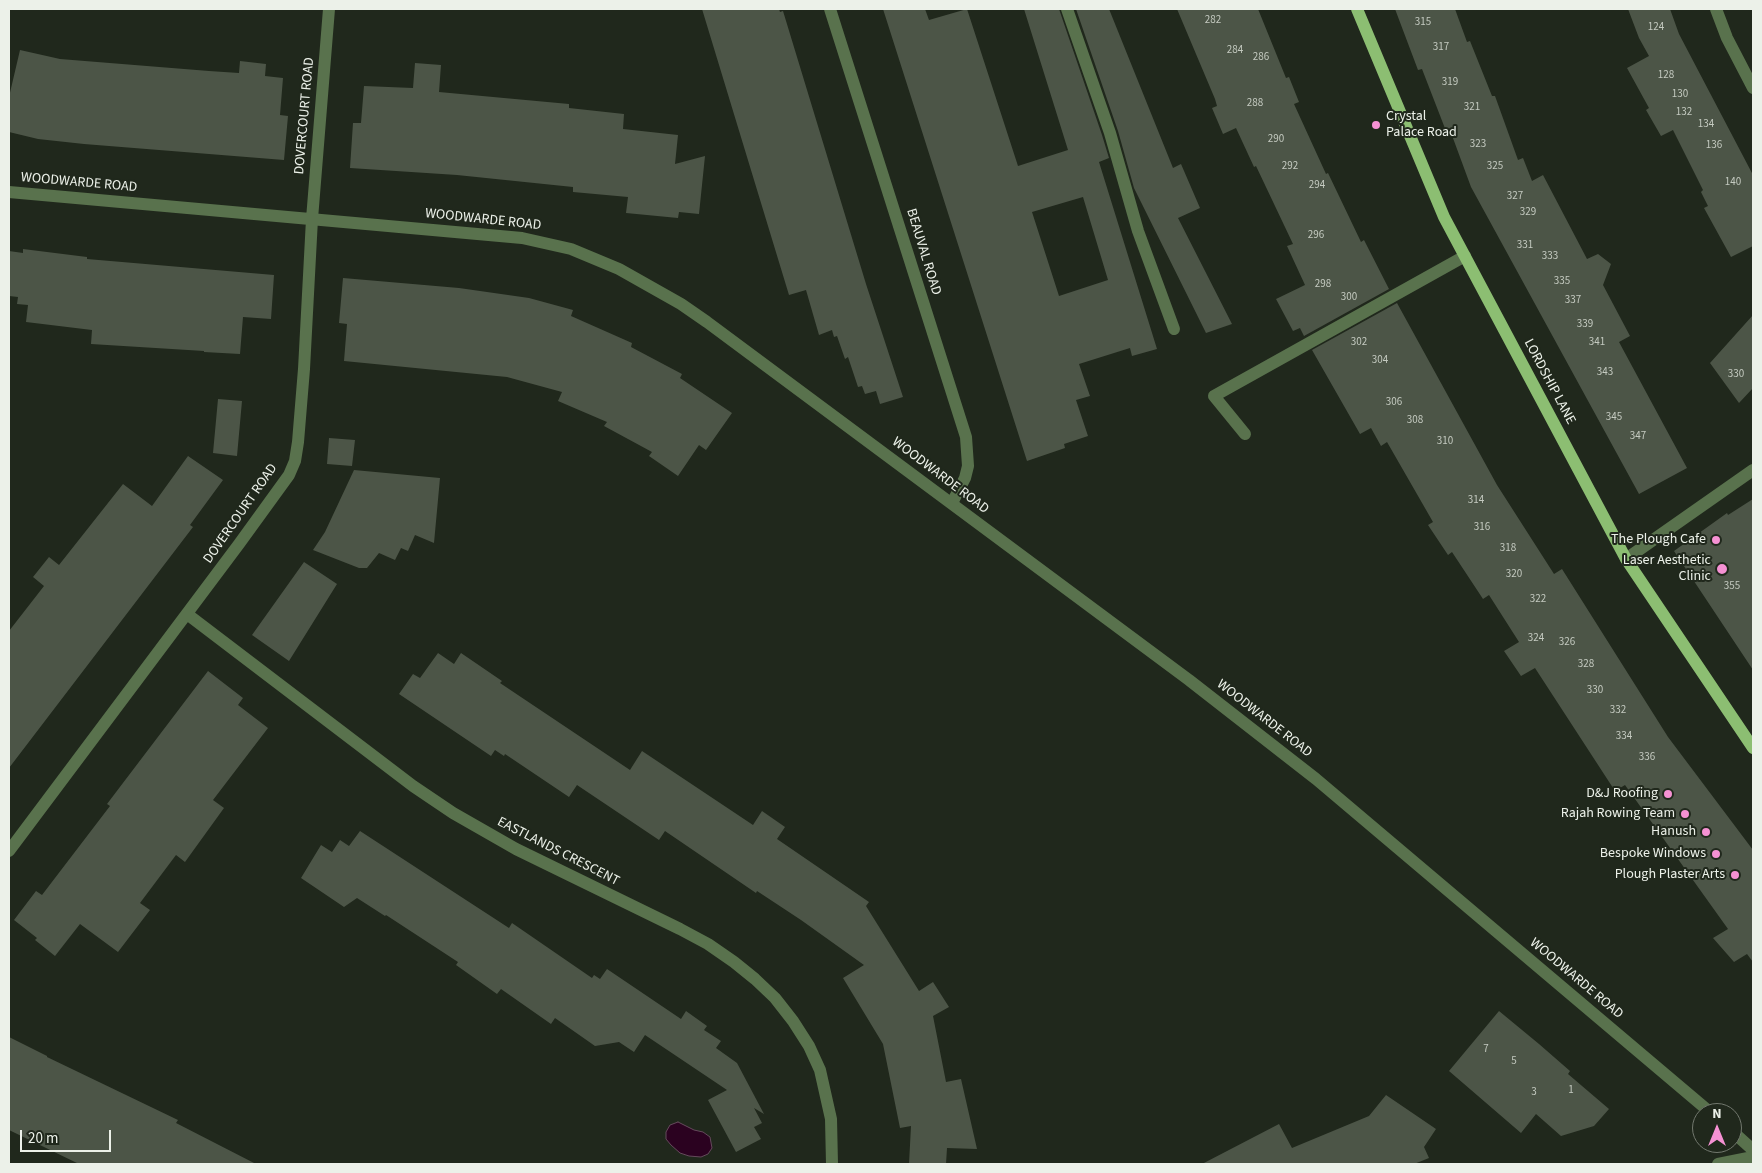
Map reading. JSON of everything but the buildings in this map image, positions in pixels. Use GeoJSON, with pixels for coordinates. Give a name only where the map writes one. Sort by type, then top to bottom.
{"type":"FeatureCollection","features":[{"type":"Feature","properties":{"kind":"main road","name":"LORDSHIP LANE"},"geometry":{"type":"LineString","coordinates":[[1357,9],[1444,217],[1626,559],[1753,748]]}},
{"type":"Feature","properties":{"kind":"street","name":"DOVERCOURT ROAD"},"geometry":{"type":"LineString","coordinates":[[9,851],[289,475],[295,461],[304,369],[312,219],[329,9]]}},
{"type":"Feature","properties":{"kind":"street","name":"BEAUVAL ROAD"},"geometry":{"type":"LineString","coordinates":[[830,9],[966,437],[968,466],[965,478],[952,503]]}},
{"type":"Feature","properties":{"kind":"street"},"geometry":{"type":"LineString","coordinates":[[1067,9],[1110,133],[1138,231],[1174,329]]}},
{"type":"Feature","properties":{"kind":"street"},"geometry":{"type":"LineString","coordinates":[[1716,9],[1727,38],[1753,88]]}},
{"type":"Feature","properties":{"kind":"street","name":"WOODWARDE ROAD"},"geometry":{"type":"LineString","coordinates":[[9,192],[522,238],[572,249],[649,285],[701,317],[1189,680],[1316,779],[1699,1103]]}},
{"type":"Feature","properties":{"kind":"street"},"geometry":{"type":"LineString","coordinates":[[1245,434],[1214,396],[1465,256]]}},
{"type":"Feature","properties":{"kind":"street"},"geometry":{"type":"LineString","coordinates":[[1626,559],[1753,470]]}},
{"type":"Feature","properties":{"kind":"street","name":"EASTLANDS CRESCENT"},"geometry":{"type":"LineString","coordinates":[[187,614],[413,786],[453,813],[516,849],[680,929],[721,953],[755,979],[775,998],[793,1021],[809,1046],[820,1070],[831,1118],[832,1164]]}},
{"type":"Feature","properties":{"kind":"street"},"geometry":{"type":"LineString","coordinates":[[1742,1140],[1753,1150]]}},
{"type":"Feature","properties":{"kind":"street"},"geometry":{"type":"LineString","coordinates":[[1718,1164],[1753,1158]]}},
{"type":"Feature","properties":{"kind":"shaded area"},"geometry":{"type":"Polygon","coordinates":[[[678,1122],[703,1132],[710,1137],[712,1148],[708,1154],[701,1157],[689,1156],[680,1153],[671,1145],[666,1139],[666,1132],[670,1125],[678,1122]]]}},
{"type":"Feature","properties":{"kind":"place","name":"Crystal Palace Road"},"geometry":{"type":"Point","coordinates":[1376,125]}},
{"type":"Feature","properties":{"kind":"place","name":"The Plough Cafe"},"geometry":{"type":"Point","coordinates":[1716,540]}},
{"type":"Feature","properties":{"kind":"place","name":"Laser Aesthetic Clinic"},"geometry":{"type":"Point","coordinates":[1722,569]}},
{"type":"Feature","properties":{"kind":"place","name":"D&J Roofing"},"geometry":{"type":"Point","coordinates":[1668,794]}},
{"type":"Feature","properties":{"kind":"place","name":"Rajah Rowing Team"},"geometry":{"type":"Point","coordinates":[1685,814]}},
{"type":"Feature","properties":{"kind":"place","name":"Hanush"},"geometry":{"type":"Point","coordinates":[1706,832]}},
{"type":"Feature","properties":{"kind":"place","name":"Bespoke Windows"},"geometry":{"type":"Point","coordinates":[1716,854]}},
{"type":"Feature","properties":{"kind":"place","name":"Plough Plaster Arts"},"geometry":{"type":"Point","coordinates":[1735,875]}}]}
